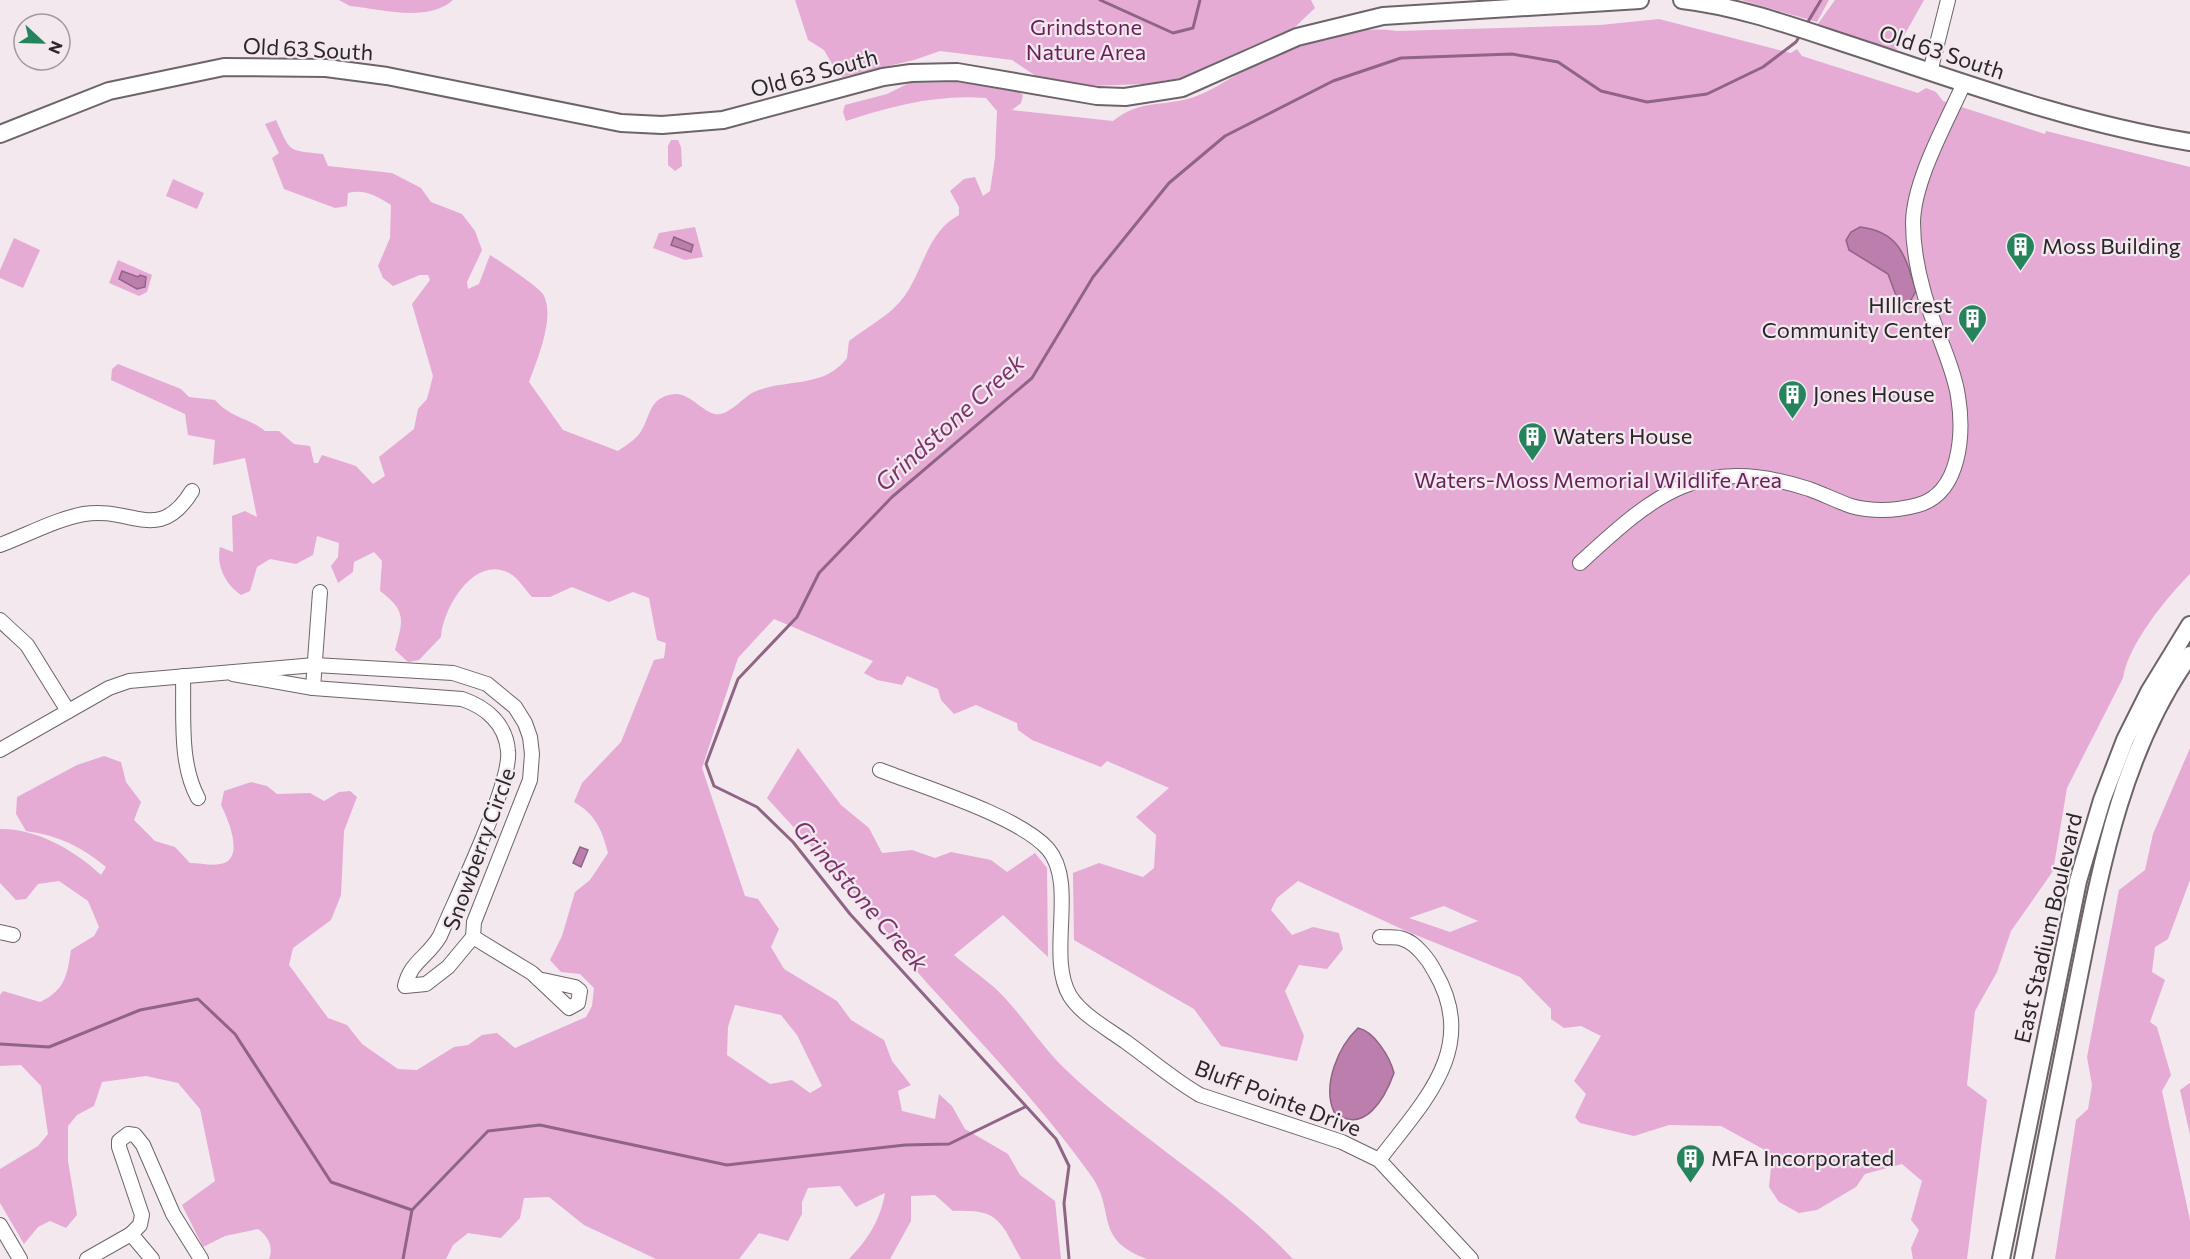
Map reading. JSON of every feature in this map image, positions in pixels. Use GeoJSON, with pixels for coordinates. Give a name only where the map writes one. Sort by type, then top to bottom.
{"type":"FeatureCollection","features":[{"type":"Feature","properties":{"kind":"main road","name":"Old 63 South"},"geometry":{"type":"LineString","coordinates":[[0,134],[109,91],[224,67],[286,66],[336,69],[387,76],[621,123],[662,125],[723,120],[883,77],[911,73],[957,72],[1080,94],[1125,97],[1182,88],[1297,37],[1358,20],[1383,16],[1640,0]]}},
{"type":"Feature","properties":{"kind":"main road","name":"Old 63 South"},"geometry":{"type":"LineString","coordinates":[[1682,0],[1710,3],[1765,19],[2053,112],[2128,132],[2190,142]]}},
{"type":"Feature","properties":{"kind":"main road","name":"East Stadium Boulevard"},"geometry":{"type":"LineString","coordinates":[[2001,1259],[2086,850],[2125,740],[2149,692],[2190,626]]}},
{"type":"Feature","properties":{"kind":"main road","name":"East Stadium Boulevard"},"geometry":{"type":"LineString","coordinates":[[2023,1259],[2099,874],[2127,781],[2152,719],[2190,655]]}},
{"type":"Feature","properties":{"kind":"street"},"geometry":{"type":"LineString","coordinates":[[1930,72],[1948,0]]}},
{"type":"Feature","properties":{"kind":"street"},"geometry":{"type":"LineString","coordinates":[[1580,563],[1634,514],[1674,488],[1697,479],[1749,478],[1775,481],[1808,489],[1855,507],[1878,510],[1908,508],[1926,503],[1939,493],[1955,466],[1958,449],[1958,396],[1924,294],[1914,254],[1913,219],[1927,167],[1964,82]]}},
{"type":"Feature","properties":{"kind":"street"},"geometry":{"type":"LineString","coordinates":[[0,545],[81,514],[100,512],[157,521],[176,513],[192,491]]}},
{"type":"Feature","properties":{"kind":"street"},"geometry":{"type":"LineString","coordinates":[[313,688],[320,592]]}},
{"type":"Feature","properties":{"kind":"street"},"geometry":{"type":"LineString","coordinates":[[0,620],[27,645],[68,711]]}},
{"type":"Feature","properties":{"kind":"street","name":"Snowberry Circle"},"geometry":{"type":"LineString","coordinates":[[315,665],[467,675],[501,693],[515,707],[530,737],[530,780],[474,922],[473,937],[448,968],[426,984],[405,986],[408,970],[434,948],[450,913],[502,785],[509,752],[505,735],[493,717],[481,705],[462,699],[313,688],[233,674],[315,665]]}},
{"type":"Feature","properties":{"kind":"street"},"geometry":{"type":"LineString","coordinates":[[0,750],[68,711],[129,681],[233,674]]}},
{"type":"Feature","properties":{"kind":"street"},"geometry":{"type":"LineString","coordinates":[[183,676],[185,758],[191,784],[198,798]]}},
{"type":"Feature","properties":{"kind":"street","name":"Bluff Pointe Drive"},"geometry":{"type":"LineString","coordinates":[[880,770],[1018,826],[1049,850],[1055,860],[1059,878],[1062,973],[1070,996],[1089,1016],[1180,1083],[1200,1095],[1342,1142],[1378,1160],[1471,1259]]}},
{"type":"Feature","properties":{"kind":"street"},"geometry":{"type":"LineString","coordinates":[[450,913],[474,922]]}},
{"type":"Feature","properties":{"kind":"street"},"geometry":{"type":"LineString","coordinates":[[473,937],[538,979]]}},
{"type":"Feature","properties":{"kind":"street"},"geometry":{"type":"LineString","coordinates":[[1378,1160],[1437,1085],[1446,1063],[1451,1026],[1447,996],[1427,959],[1404,939],[1380,937]]}},
{"type":"Feature","properties":{"kind":"street"},"geometry":{"type":"LineString","coordinates":[[87,1259],[131,1234],[140,1225],[142,1215],[119,1147],[119,1141],[128,1134],[135,1135],[143,1145],[173,1214],[201,1259]]}},
{"type":"Feature","properties":{"kind":"street"},"geometry":{"type":"LineString","coordinates":[[0,1226],[20,1259]]}},
{"type":"Feature","properties":{"kind":"street"},"geometry":{"type":"LineString","coordinates":[[131,1234],[152,1259]]}},
{"type":"Feature","properties":{"kind":"green space"},"geometry":{"type":"Polygon","coordinates":[[[339,0],[453,0],[430,11],[403,13],[350,6],[339,0]]]}},
{"type":"Feature","properties":{"kind":"green space","name":"Grindstone Nature Area"},"geometry":{"type":"Polygon","coordinates":[[[795,0],[1311,0],[1315,8],[1295,27],[1180,78],[1146,84],[1086,86],[1036,76],[1012,60],[940,51],[914,60],[842,77],[840,70],[836,71],[824,50],[808,40],[795,0]]]}},
{"type":"Feature","properties":{"kind":"green space"},"geometry":{"type":"Polygon","coordinates":[[[1741,0],[1829,0],[1817,22],[1741,0]]]}},
{"type":"Feature","properties":{"kind":"green space"},"geometry":{"type":"Polygon","coordinates":[[[1835,0],[1924,0],[1896,50],[1817,25],[1835,0]]]}},
{"type":"Feature","properties":{"kind":"green space","name":"Waters-Moss Memorial Wildlife Area"},"geometry":{"type":"Polygon","coordinates":[[[1659,19],[1791,53],[1797,49],[1802,56],[1918,93],[1926,88],[1936,92],[1943,101],[2045,134],[2046,131],[2190,167],[2190,574],[2149,623],[2132,651],[2123,678],[2067,788],[2053,871],[2011,931],[1997,972],[1975,1011],[1967,1085],[1987,1100],[1967,1259],[1913,1259],[1911,1248],[1919,1230],[1911,1220],[1922,1181],[1902,1164],[1865,1174],[1856,1187],[1817,1210],[1799,1213],[1779,1202],[1769,1187],[1771,1168],[1763,1149],[1721,1126],[1669,1125],[1634,1136],[1580,1123],[1575,1117],[1586,1094],[1574,1081],[1601,1036],[1581,1026],[1564,1028],[1551,1019],[1551,1009],[1520,977],[1406,931],[1298,881],[1277,898],[1271,910],[1292,935],[1313,927],[1339,933],[1343,949],[1327,969],[1299,965],[1285,991],[1304,1036],[1297,1061],[1221,1046],[1194,1009],[1074,940],[1073,873],[1099,863],[1143,877],[1154,868],[1156,835],[1136,817],[1169,788],[1107,761],[1101,767],[1032,740],[1018,730],[1017,723],[976,705],[954,714],[941,700],[938,689],[907,676],[902,685],[877,680],[864,673],[873,661],[774,619],[738,658],[702,768],[745,896],[758,899],[779,929],[771,947],[784,969],[837,1001],[851,1020],[884,1040],[892,1061],[911,1085],[898,1091],[902,1111],[935,1119],[939,1094],[952,1106],[965,1129],[1008,1154],[1020,1175],[1055,1201],[1061,1259],[1021,1259],[997,1220],[981,1212],[953,1211],[935,1195],[911,1196],[911,1221],[890,1259],[849,1259],[872,1229],[885,1193],[856,1207],[840,1186],[808,1188],[802,1202],[802,1214],[788,1241],[759,1233],[739,1259],[656,1259],[584,1225],[549,1197],[524,1198],[520,1218],[501,1238],[468,1233],[453,1245],[446,1259],[269,1259],[271,1250],[269,1242],[258,1229],[225,1236],[203,1247],[182,1205],[215,1181],[200,1109],[178,1083],[146,1076],[102,1082],[94,1106],[77,1115],[68,1126],[68,1161],[77,1215],[66,1228],[50,1221],[38,1227],[24,1244],[0,1203],[0,1169],[38,1146],[48,1134],[41,1086],[21,1065],[0,1066],[0,995],[3,991],[40,1002],[48,997],[60,987],[66,975],[71,950],[94,936],[99,927],[88,901],[59,881],[38,884],[26,899],[16,900],[0,883],[0,829],[27,832],[55,843],[80,858],[101,875],[106,867],[97,860],[59,839],[26,831],[16,814],[17,797],[77,765],[104,756],[121,762],[126,782],[141,802],[134,820],[155,841],[175,847],[190,863],[220,864],[228,861],[232,855],[233,838],[221,805],[224,791],[251,782],[267,786],[277,794],[310,793],[324,801],[339,792],[350,791],[357,797],[344,831],[341,895],[331,920],[293,948],[289,965],[328,1018],[347,1025],[362,1044],[398,1069],[417,1070],[454,1047],[468,1045],[482,1035],[497,1033],[515,1048],[586,1017],[592,1006],[594,988],[580,974],[561,972],[550,960],[562,936],[575,892],[590,880],[608,853],[597,823],[574,802],[582,783],[621,742],[654,660],[664,658],[666,643],[657,640],[649,598],[633,592],[609,602],[572,587],[550,597],[532,597],[509,573],[496,569],[484,571],[463,587],[454,599],[443,625],[441,637],[419,660],[408,662],[395,650],[401,617],[395,604],[380,591],[382,561],[374,552],[354,562],[353,572],[338,583],[331,566],[338,557],[339,543],[317,536],[313,555],[296,564],[270,559],[257,567],[250,591],[241,595],[226,580],[219,561],[219,554],[220,547],[233,552],[232,516],[245,511],[257,517],[245,458],[213,465],[215,440],[188,435],[185,414],[111,380],[112,369],[118,364],[181,389],[189,397],[215,400],[228,411],[265,431],[279,431],[294,444],[310,446],[314,463],[318,463],[322,455],[356,466],[373,484],[385,476],[379,457],[414,429],[418,409],[427,399],[433,376],[412,304],[430,280],[428,275],[420,275],[393,286],[383,278],[378,266],[390,238],[391,205],[386,202],[370,194],[354,192],[348,193],[347,206],[335,208],[284,189],[272,158],[279,153],[265,124],[276,120],[292,148],[303,152],[323,154],[328,166],[392,173],[421,188],[431,202],[462,214],[475,231],[482,250],[467,282],[468,289],[479,284],[490,255],[543,294],[546,303],[546,326],[529,382],[563,430],[618,451],[638,436],[653,406],[662,397],[682,395],[709,412],[720,414],[730,410],[754,392],[816,379],[838,368],[847,358],[849,341],[894,308],[904,297],[937,234],[959,215],[959,207],[950,191],[964,179],[975,177],[983,196],[990,191],[995,158],[997,111],[986,98],[950,98],[915,102],[846,121],[843,112],[845,105],[887,94],[909,83],[959,82],[1017,91],[1023,95],[1021,103],[1012,110],[1113,121],[1142,106],[1180,101],[1197,96],[1296,47],[1336,35],[1377,30],[1600,25],[1659,19]],[[1444,906],[1409,918],[1450,932],[1478,921],[1444,906]],[[735,1005],[728,1027],[727,1055],[770,1084],[792,1080],[810,1093],[822,1086],[797,1035],[781,1015],[735,1005]]]}},
{"type":"Feature","properties":{"kind":"green space"},"geometry":{"type":"Polygon","coordinates":[[[671,140],[678,140],[681,147],[682,166],[675,171],[668,165],[668,146],[671,140]]]}},
{"type":"Feature","properties":{"kind":"green space"},"geometry":{"type":"Polygon","coordinates":[[[173,179],[204,193],[197,209],[166,196],[173,179]]]}},
{"type":"Feature","properties":{"kind":"green space"},"geometry":{"type":"Polygon","coordinates":[[[695,227],[703,257],[685,260],[653,248],[659,233],[695,227]]]}},
{"type":"Feature","properties":{"kind":"green space"},"geometry":{"type":"Polygon","coordinates":[[[14,238],[40,250],[23,288],[0,278],[0,270],[14,238]]]}},
{"type":"Feature","properties":{"kind":"green space"},"geometry":{"type":"Polygon","coordinates":[[[118,260],[152,275],[147,292],[139,296],[109,283],[118,260]]]}},
{"type":"Feature","properties":{"kind":"green space"},"geometry":{"type":"Polygon","coordinates":[[[798,748],[841,805],[869,828],[882,853],[912,850],[935,858],[951,852],[991,860],[1007,872],[1035,853],[1047,868],[1048,957],[1003,915],[954,955],[998,991],[1062,1066],[1119,1115],[1238,1208],[1293,1259],[1147,1259],[1119,1243],[1108,1224],[1099,1190],[1070,1147],[1023,1089],[898,950],[881,923],[767,798],[798,748]]]}},
{"type":"Feature","properties":{"kind":"green space"},"geometry":{"type":"Polygon","coordinates":[[[2190,748],[2190,880],[2168,939],[2155,947],[2152,972],[2165,980],[2150,1022],[2157,1027],[2171,1075],[2162,1091],[2190,1220],[2190,1259],[2055,1259],[2076,1120],[2088,1109],[2092,1085],[2087,1057],[2119,890],[2145,870],[2153,834],[2190,748]]]}},
{"type":"Feature","properties":{"kind":"green space"},"geometry":{"type":"Polygon","coordinates":[[[2190,1083],[2190,1135],[2180,1090],[2190,1083]]]}},
{"type":"Feature","properties":{"kind":"shaded area"},"geometry":{"type":"Polygon","coordinates":[[[1860,227],[1884,234],[1899,248],[1916,291],[1911,300],[1904,303],[1898,301],[1888,274],[1849,250],[1846,240],[1851,232],[1860,227]]]}},
{"type":"Feature","properties":{"kind":"shaded area"},"geometry":{"type":"Polygon","coordinates":[[[674,237],[693,245],[691,252],[671,245],[674,237]]]}},
{"type":"Feature","properties":{"kind":"shaded area"},"geometry":{"type":"Polygon","coordinates":[[[122,271],[138,277],[140,275],[146,277],[145,287],[137,289],[119,279],[122,271]]]}},
{"type":"Feature","properties":{"kind":"shaded area"},"geometry":{"type":"Polygon","coordinates":[[[580,847],[588,850],[581,867],[573,863],[580,847]]]}},
{"type":"Feature","properties":{"kind":"shaded area"},"geometry":{"type":"Polygon","coordinates":[[[1358,1028],[1375,1039],[1389,1060],[1394,1073],[1379,1103],[1364,1117],[1355,1120],[1334,1112],[1330,1090],[1338,1056],[1358,1028]]]}},
{"type":"Feature","properties":{"kind":"waterway"},"geometry":{"type":"LineString","coordinates":[[1100,0],[1173,33],[1193,28],[1200,0]]}},
{"type":"Feature","properties":{"kind":"waterway","name":"Grindstone Creek"},"geometry":{"type":"LineString","coordinates":[[1806,25],[1821,0]]}},
{"type":"Feature","properties":{"kind":"waterway","name":"Grindstone Creek"},"geometry":{"type":"LineString","coordinates":[[1069,1259],[1064,1203],[1069,1166],[1056,1139],[850,914],[793,842],[757,807],[714,786],[706,764],[738,679],[797,617],[819,573],[892,497],[1032,378],[1093,277],[1169,183],[1225,136],[1333,81],[1401,58],[1512,54],[1558,62],[1601,91],[1647,102],[1707,94],[1763,67],[1796,42],[1801,34]]}},
{"type":"Feature","properties":{"kind":"waterway"},"geometry":{"type":"LineString","coordinates":[[0,1044],[49,1047],[140,1010],[198,999],[235,1034],[331,1182],[412,1210],[488,1131],[540,1125],[727,1165],[905,1145],[949,1144],[1025,1107]]}},
{"type":"Feature","properties":{"kind":"waterway"},"geometry":{"type":"LineString","coordinates":[[403,1259],[412,1210]]}},
{"type":"Feature","properties":{"kind":"place","name":"Moss Building"},"geometry":{"type":"Point","coordinates":[2021,272]}},
{"type":"Feature","properties":{"kind":"place","name":"HIllcrest Community Center"},"geometry":{"type":"Point","coordinates":[1973,344]}},
{"type":"Feature","properties":{"kind":"place","name":"Jones House"},"geometry":{"type":"Point","coordinates":[1792,420]}},
{"type":"Feature","properties":{"kind":"place","name":"Waters House"},"geometry":{"type":"Point","coordinates":[1532,462]}},
{"type":"Feature","properties":{"kind":"place","name":"MFA Incorporated"},"geometry":{"type":"Point","coordinates":[1690,1184]}}]}
